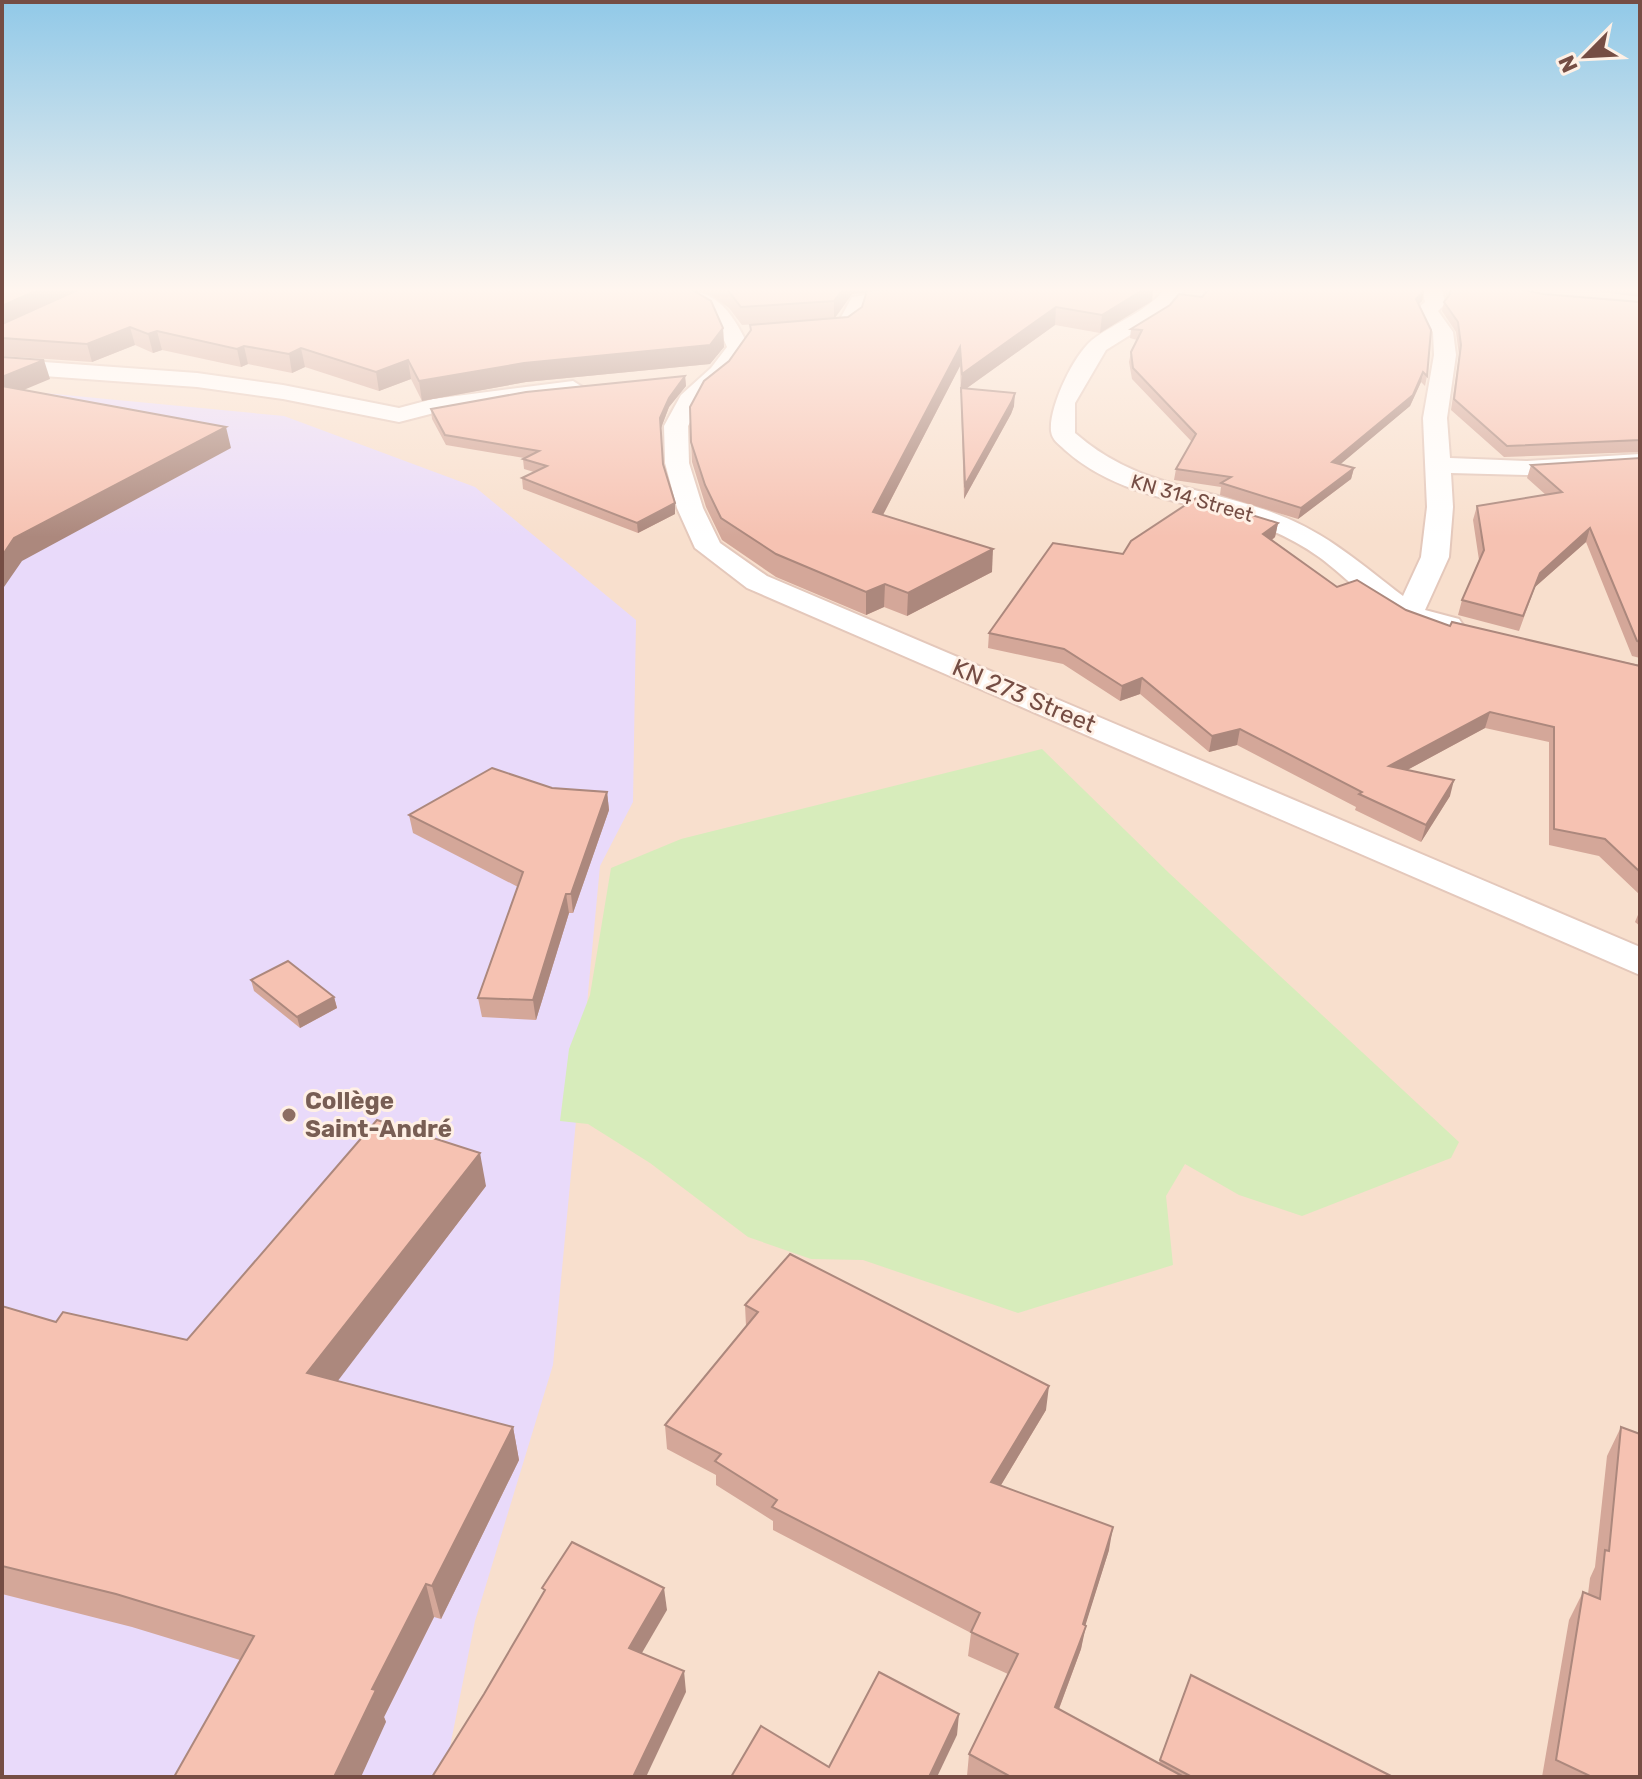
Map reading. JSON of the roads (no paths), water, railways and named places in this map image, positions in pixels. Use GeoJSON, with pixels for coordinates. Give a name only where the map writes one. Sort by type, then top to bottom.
{"type":"FeatureCollection","features":[{"type":"Feature","properties":{"kind":"street"},"geometry":{"type":"LineString","coordinates":[[72,371],[197,380],[283,392],[399,415],[511,395],[602,385]]}},
{"type":"Feature","properties":{"kind":"street","name":"KN 314 Street"},"geometry":{"type":"LineString","coordinates":[[1083,371],[1064,403],[1063,435],[1079,452],[1124,479],[1171,495],[1234,508],[1297,531],[1327,549],[1409,613],[1474,633]]}},
{"type":"Feature","properties":{"kind":"street"},"geometry":{"type":"LineString","coordinates":[[1409,613],[1435,557],[1440,465],[1434,448],[1435,418],[1444,371]]}},
{"type":"Feature","properties":{"kind":"street"},"geometry":{"type":"LineString","coordinates":[[675,377],[719,373]]}},
{"type":"Feature","properties":{"kind":"street","name":"KN 273 Street"},"geometry":{"type":"LineString","coordinates":[[719,373],[692,395],[676,426],[677,463],[690,508],[709,548],[757,582],[1640,962]]}},
{"type":"Feature","properties":{"kind":"street"},"geometry":{"type":"LineString","coordinates":[[1440,465],[1527,468],[1640,461]]}},
{"type":"Feature","properties":{"kind":"place","name":"Collège Saint-André"},"geometry":{"type":"Point","coordinates":[289,1115]}}]}
